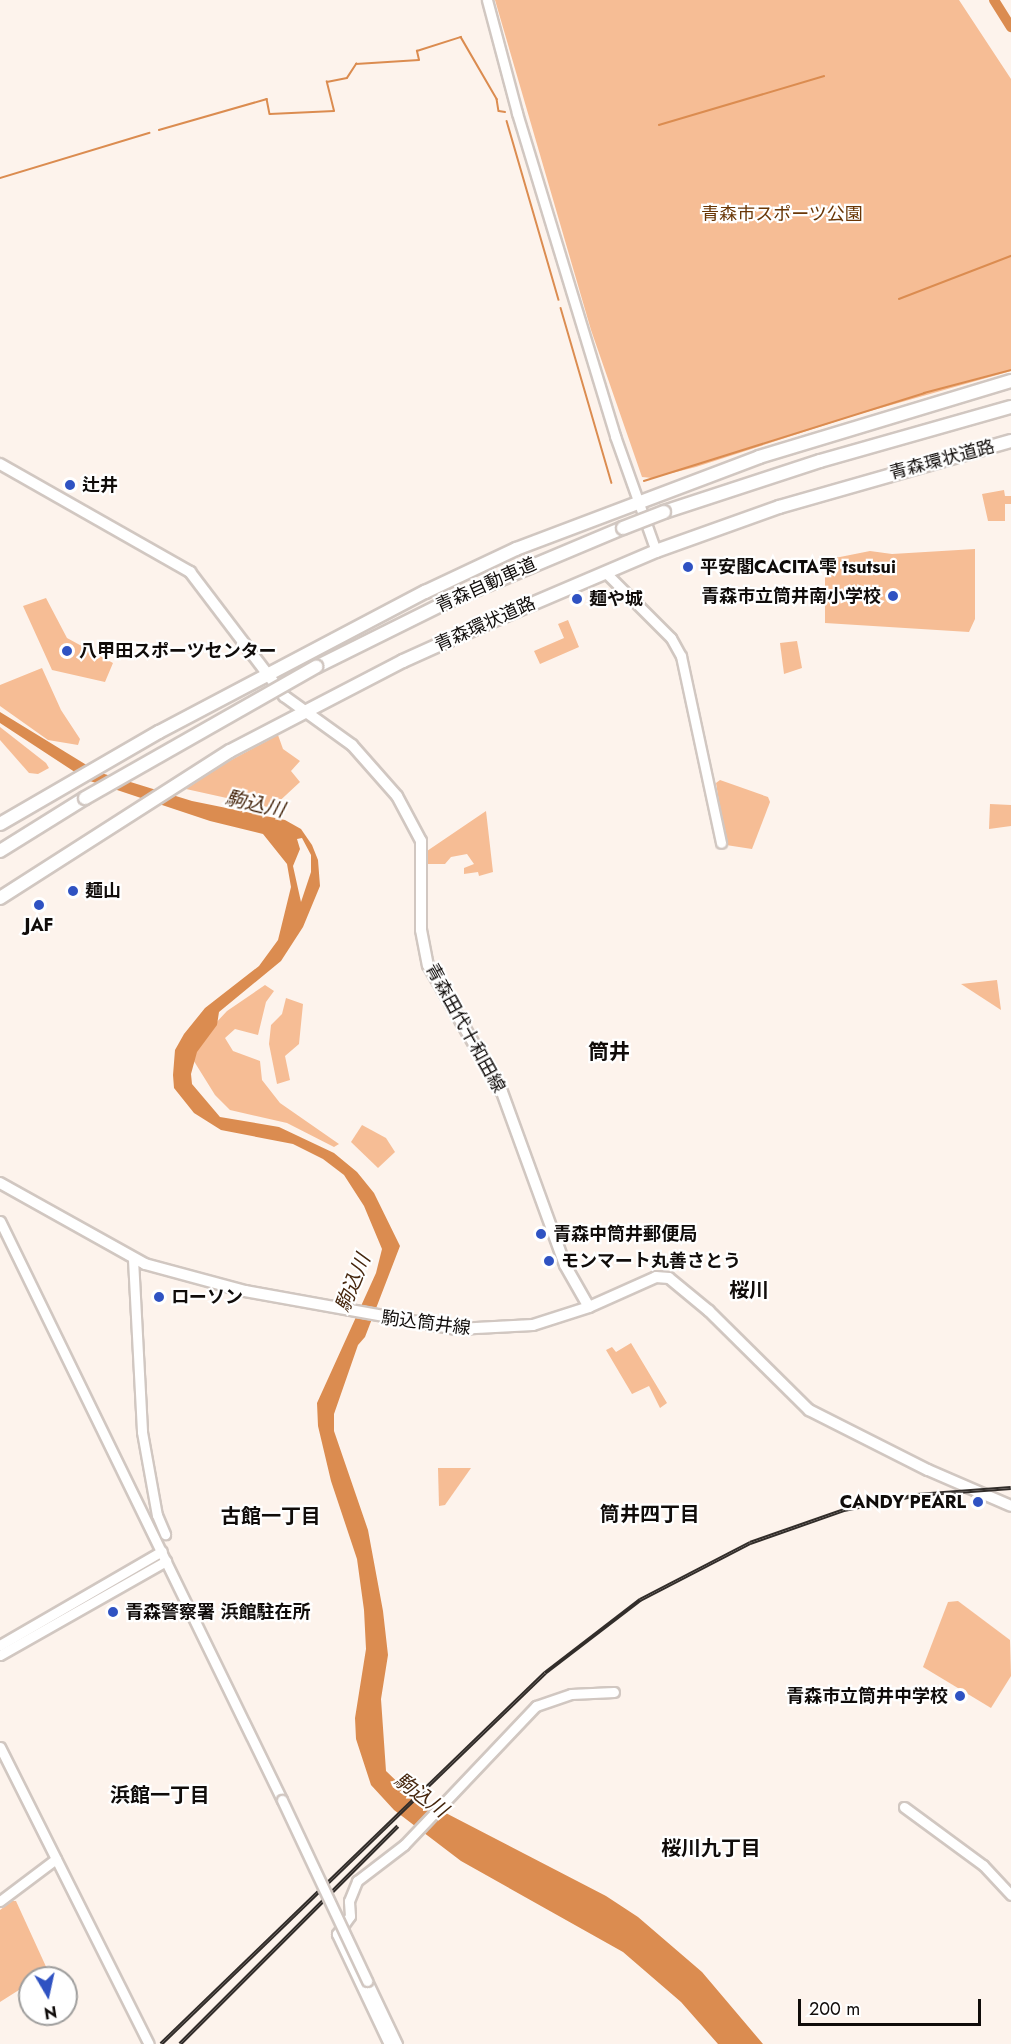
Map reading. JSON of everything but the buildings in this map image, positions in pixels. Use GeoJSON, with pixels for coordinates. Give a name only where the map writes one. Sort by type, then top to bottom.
{"type":"FeatureCollection","features":[{"type":"Feature","properties":{"kind":"highway"},"geometry":{"type":"LineString","coordinates":[[0,824],[159,732],[475,568],[636,500],[759,457],[1011,381]]}},
{"type":"Feature","properties":{"kind":"highway","name":"青森自動車道"},"geometry":{"type":"LineString","coordinates":[[0,851],[85,798],[316,666],[440,604],[664,512],[820,461],[1011,407]]}},
{"type":"Feature","properties":{"kind":"highway","name":"青森環状道路"},"geometry":{"type":"LineString","coordinates":[[0,898],[203,767],[403,661],[656,551],[779,507],[1011,441]]}},
{"type":"Feature","properties":{"kind":"main road","name":"青森田代十和田線"},"geometry":{"type":"LineString","coordinates":[[0,464],[190,572],[267,676],[305,712],[364,757],[397,796],[419,838],[421,930],[428,964],[502,1092],[565,1265],[589,1307]]}},
{"type":"Feature","properties":{"kind":"main road","name":"駒込筒井線"},"geometry":{"type":"LineString","coordinates":[[0,1183],[133,1258],[200,1282],[432,1328],[492,1329],[559,1320],[656,1277],[669,1278],[710,1311],[809,1410],[914,1464],[1011,1506]]}},
{"type":"Feature","properties":{"kind":"street"},"geometry":{"type":"LineString","coordinates":[[487,0],[517,113],[636,500],[656,551]]}},
{"type":"Feature","properties":{"kind":"street"},"geometry":{"type":"LineString","coordinates":[[605,572],[670,638],[681,656],[721,843]]}},
{"type":"Feature","properties":{"kind":"street"},"geometry":{"type":"LineString","coordinates":[[0,1221],[162,1551],[397,2044]]}},
{"type":"Feature","properties":{"kind":"street"},"geometry":{"type":"LineString","coordinates":[[133,1258],[144,1441],[157,1515],[165,1534]]}},
{"type":"Feature","properties":{"kind":"street"},"geometry":{"type":"LineString","coordinates":[[0,1645],[162,1551]]}},
{"type":"Feature","properties":{"kind":"street"},"geometry":{"type":"LineString","coordinates":[[0,1655],[166,1561]]}},
{"type":"Feature","properties":{"kind":"street"},"geometry":{"type":"LineString","coordinates":[[389,2044],[337,1934],[350,1916],[348,1901],[357,1881],[416,1833],[447,1798],[540,1704],[571,1694],[614,1692]]}},
{"type":"Feature","properties":{"kind":"street"},"geometry":{"type":"LineString","coordinates":[[0,1747],[149,2044]]}},
{"type":"Feature","properties":{"kind":"street"},"geometry":{"type":"LineString","coordinates":[[904,1807],[976,1859],[1011,1895]]}},
{"type":"Feature","properties":{"kind":"street"},"geometry":{"type":"LineString","coordinates":[[0,1901],[56,1859]]}},
{"type":"Feature","properties":{"kind":"green space","name":"青森市スポーツ公園"},"geometry":{"type":"Polygon","coordinates":[[[495,0],[959,0],[1011,79],[1011,371],[856,415],[696,467],[652,478],[642,477],[591,330],[495,0]]]}},
{"type":"Feature","properties":{"kind":"green space"},"geometry":{"type":"Polygon","coordinates":[[[1004,490],[1005,496],[1011,496],[1011,504],[1005,504],[1005,521],[988,521],[982,494],[1004,490]]]}},
{"type":"Feature","properties":{"kind":"green space"},"geometry":{"type":"Polygon","coordinates":[[[975,549],[975,619],[969,632],[825,623],[825,560],[870,551],[892,554],[975,549]]]}},
{"type":"Feature","properties":{"kind":"green space","name":"八甲田スポーツセンター"},"geometry":{"type":"Polygon","coordinates":[[[46,598],[67,638],[113,663],[105,682],[52,670],[23,606],[46,598]]]}},
{"type":"Feature","properties":{"kind":"green space"},"geometry":{"type":"Polygon","coordinates":[[[568,620],[579,647],[540,664],[534,651],[564,638],[558,624],[568,620]]]}},
{"type":"Feature","properties":{"kind":"green space"},"geometry":{"type":"Polygon","coordinates":[[[797,641],[802,668],[784,674],[780,643],[797,641]]]}},
{"type":"Feature","properties":{"kind":"green space"},"geometry":{"type":"Polygon","coordinates":[[[42,668],[61,710],[80,739],[78,745],[48,740],[0,706],[0,685],[42,668]]]}},
{"type":"Feature","properties":{"kind":"green space"},"geometry":{"type":"Polygon","coordinates":[[[0,727],[46,763],[49,768],[38,774],[29,773],[0,740],[0,727]]]}},
{"type":"Feature","properties":{"kind":"green space"},"geometry":{"type":"Polygon","coordinates":[[[278,735],[283,749],[300,761],[291,771],[300,782],[272,808],[186,789],[220,766],[278,735]]]}},
{"type":"Feature","properties":{"kind":"green space"},"geometry":{"type":"Polygon","coordinates":[[[720,780],[768,797],[770,802],[752,849],[726,845],[716,783],[720,780]]]}},
{"type":"Feature","properties":{"kind":"green space"},"geometry":{"type":"Polygon","coordinates":[[[990,804],[1011,805],[1011,826],[989,829],[990,804]]]}},
{"type":"Feature","properties":{"kind":"green space"},"geometry":{"type":"Polygon","coordinates":[[[486,811],[493,872],[479,876],[478,872],[464,874],[464,868],[474,864],[467,854],[451,857],[445,864],[428,864],[427,851],[486,811]]]}},
{"type":"Feature","properties":{"kind":"green space"},"geometry":{"type":"Polygon","coordinates":[[[997,980],[1001,1010],[961,984],[997,980]]]}},
{"type":"Feature","properties":{"kind":"green space"},"geometry":{"type":"Polygon","coordinates":[[[265,985],[274,991],[266,1002],[258,1035],[235,1029],[225,1038],[233,1051],[260,1061],[262,1080],[280,1103],[339,1144],[334,1147],[287,1123],[230,1110],[215,1095],[192,1058],[199,1041],[227,1011],[265,985]]]}},
{"type":"Feature","properties":{"kind":"green space"},"geometry":{"type":"Polygon","coordinates":[[[286,998],[303,1004],[299,1044],[285,1056],[290,1080],[277,1084],[269,1044],[271,1025],[282,1014],[286,998]]]}},
{"type":"Feature","properties":{"kind":"green space"},"geometry":{"type":"Polygon","coordinates":[[[362,1125],[386,1138],[395,1152],[378,1168],[351,1142],[362,1125]]]}},
{"type":"Feature","properties":{"kind":"green space"},"geometry":{"type":"Polygon","coordinates":[[[631,1343],[667,1403],[660,1408],[649,1386],[632,1394],[606,1350],[612,1347],[616,1352],[631,1343]]]}},
{"type":"Feature","properties":{"kind":"green space"},"geometry":{"type":"Polygon","coordinates":[[[438,1468],[471,1468],[445,1505],[439,1506],[438,1468]]]}},
{"type":"Feature","properties":{"kind":"green space"},"geometry":{"type":"Polygon","coordinates":[[[958,1601],[1010,1640],[1011,1676],[991,1708],[923,1667],[948,1602],[958,1601]]]}},
{"type":"Feature","properties":{"kind":"green space"},"geometry":{"type":"Polygon","coordinates":[[[12,1901],[16,1901],[46,1966],[18,1966],[18,1991],[0,2002],[0,1910],[12,1901]]]}},
{"type":"Feature","properties":{"kind":"shaded area"},"geometry":{"type":"Polygon","coordinates":[[[0,712],[98,772],[192,801],[285,820],[301,829],[312,845],[318,860],[320,886],[303,927],[281,961],[219,1012],[217,1025],[197,1052],[191,1074],[192,1084],[220,1117],[279,1127],[334,1153],[357,1172],[374,1193],[400,1246],[365,1337],[358,1345],[334,1414],[334,1431],[368,1530],[383,1611],[388,1655],[381,1699],[386,1771],[411,1795],[606,1896],[638,1917],[702,1972],[763,2044],[718,2044],[681,2002],[623,1952],[461,1861],[394,1810],[371,1785],[356,1739],[355,1718],[366,1649],[364,1610],[357,1559],[331,1481],[318,1426],[317,1403],[376,1273],[382,1249],[364,1206],[344,1175],[323,1159],[293,1144],[221,1130],[194,1113],[174,1088],[175,1050],[184,1034],[205,1008],[259,966],[278,940],[291,887],[287,864],[263,834],[210,821],[87,780],[0,723],[0,712]],[[302,838],[297,839],[300,849],[293,866],[301,902],[311,872],[311,855],[302,838]]]}},
{"type":"Feature","properties":{"kind":"waterway"},"geometry":{"type":"LineString","coordinates":[[994,0],[1011,27]]}},
{"type":"Feature","properties":{"kind":"waterway"},"geometry":{"type":"LineString","coordinates":[[159,130],[267,99],[270,114],[334,111],[327,82],[347,78],[356,64],[419,60],[417,51],[461,37],[497,99],[499,111],[505,112]]}},
{"type":"Feature","properties":{"kind":"waterway"},"geometry":{"type":"LineString","coordinates":[[659,125],[824,76]]}},
{"type":"Feature","properties":{"kind":"waterway"},"geometry":{"type":"LineString","coordinates":[[507,121],[559,300]]}},
{"type":"Feature","properties":{"kind":"waterway"},"geometry":{"type":"LineString","coordinates":[[0,178],[149,133]]}},
{"type":"Feature","properties":{"kind":"waterway"},"geometry":{"type":"LineString","coordinates":[[899,299],[1011,256]]}},
{"type":"Feature","properties":{"kind":"waterway"},"geometry":{"type":"LineString","coordinates":[[561,308],[612,483]]}},
{"type":"Feature","properties":{"kind":"waterway"},"geometry":{"type":"LineString","coordinates":[[644,481],[924,393],[1011,370]]}},
{"type":"Feature","properties":{"kind":"railway"},"geometry":{"type":"LineString","coordinates":[[161,2044],[545,1673],[640,1600],[750,1543],[844,1510],[917,1495],[1011,1488]]}},
{"type":"Feature","properties":{"kind":"railway"},"geometry":{"type":"LineString","coordinates":[[180,2044],[398,1826]]}},
{"type":"Feature","properties":{"kind":"place","name":"辻井"},"geometry":{"type":"Point","coordinates":[70,485]}},
{"type":"Feature","properties":{"kind":"place","name":"平安閣CACITA雫 tsutsui"},"geometry":{"type":"Point","coordinates":[688,567]}},
{"type":"Feature","properties":{"kind":"place","name":"青森市立筒井南小学校"},"geometry":{"type":"Point","coordinates":[893,596]}},
{"type":"Feature","properties":{"kind":"place","name":"麺や城"},"geometry":{"type":"Point","coordinates":[577,599]}},
{"type":"Feature","properties":{"kind":"place","name":"八甲田スポーツセンター"},"geometry":{"type":"Point","coordinates":[67,651]}},
{"type":"Feature","properties":{"kind":"place","name":"麺山"},"geometry":{"type":"Point","coordinates":[73,891]}},
{"type":"Feature","properties":{"kind":"place","name":"JAF"},"geometry":{"type":"Point","coordinates":[39,905]}},
{"type":"Feature","properties":{"kind":"place","name":"青森中筒井郵便局"},"geometry":{"type":"Point","coordinates":[541,1234]}},
{"type":"Feature","properties":{"kind":"place","name":"モンマート丸善さとう"},"geometry":{"type":"Point","coordinates":[549,1261]}},
{"type":"Feature","properties":{"kind":"place","name":"ローソン"},"geometry":{"type":"Point","coordinates":[159,1297]}},
{"type":"Feature","properties":{"kind":"place","name":"CANDY PEARL"},"geometry":{"type":"Point","coordinates":[978,1502]}},
{"type":"Feature","properties":{"kind":"place","name":"青森警察署 浜館駐在所"},"geometry":{"type":"Point","coordinates":[113,1612]}},
{"type":"Feature","properties":{"kind":"place","name":"青森市立筒井中学校"},"geometry":{"type":"Point","coordinates":[960,1696]}},
{"type":"Feature","properties":{"kind":"district","name":"筒井"},"geometry":{"type":"Point","coordinates":[609,1052]}},
{"type":"Feature","properties":{"kind":"district","name":"桜川"},"geometry":{"type":"Point","coordinates":[749,1290]}},
{"type":"Feature","properties":{"kind":"district","name":"筒井四丁目"},"geometry":{"type":"Point","coordinates":[650,1514]}},
{"type":"Feature","properties":{"kind":"district","name":"古館一丁目"},"geometry":{"type":"Point","coordinates":[271,1516]}},
{"type":"Feature","properties":{"kind":"district","name":"浜館一丁目"},"geometry":{"type":"Point","coordinates":[160,1795]}},
{"type":"Feature","properties":{"kind":"district","name":"桜川九丁目"},"geometry":{"type":"Point","coordinates":[711,1848]}},
{"type":"Feature","properties":{"kind":"water label","name":"駒込川"},"geometry":{"type":"Point","coordinates":[255,804]}},
{"type":"Feature","properties":{"kind":"water label","name":"駒込川"},"geometry":{"type":"Point","coordinates":[353,1283]}},
{"type":"Feature","properties":{"kind":"water label","name":"駒込川"},"geometry":{"type":"Point","coordinates":[421,1795]}}]}
